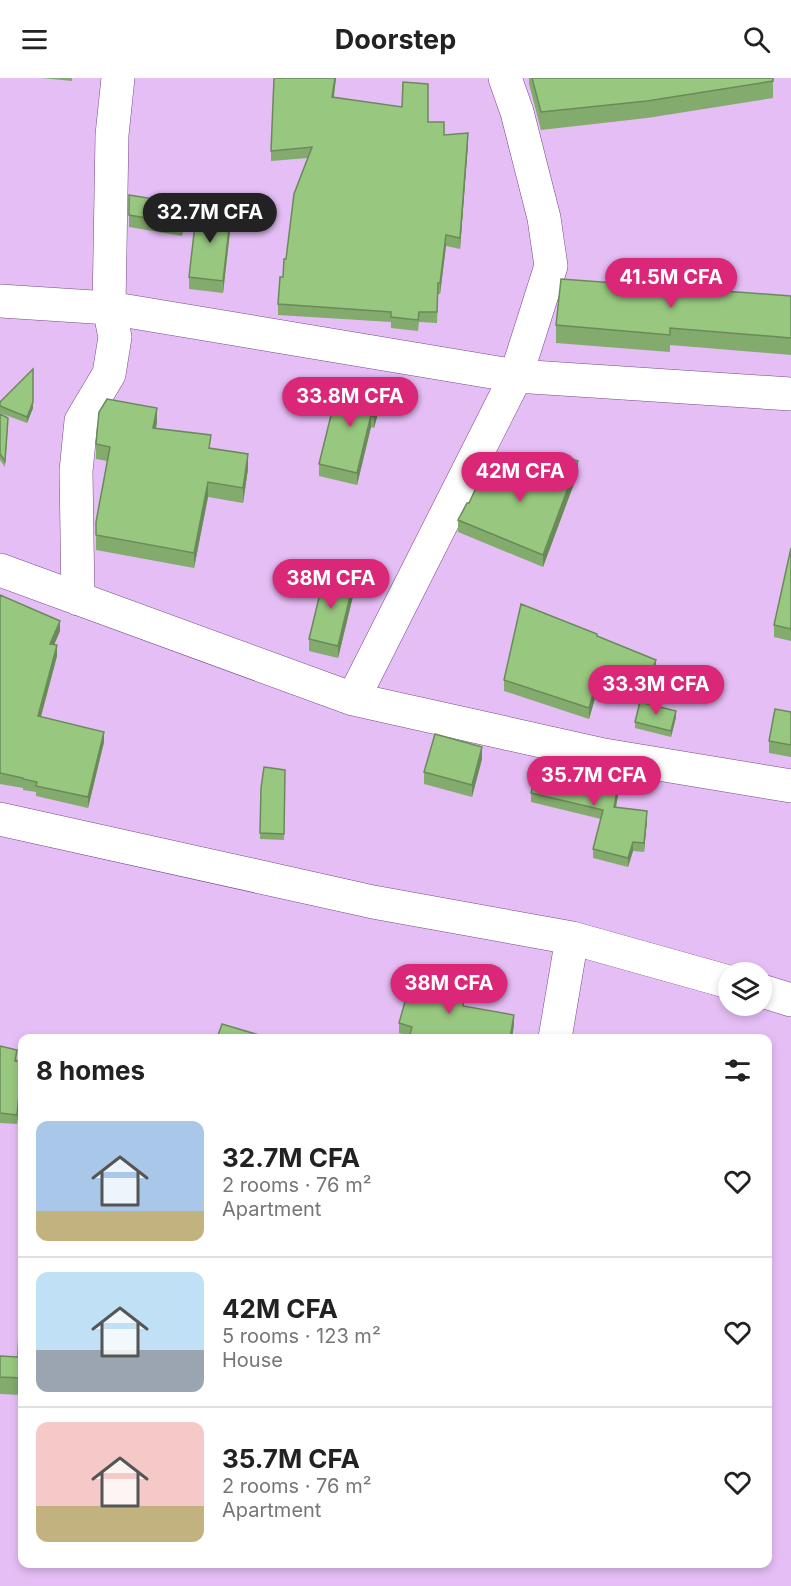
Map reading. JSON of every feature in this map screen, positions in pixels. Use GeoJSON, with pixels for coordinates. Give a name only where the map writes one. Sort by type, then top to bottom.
{"type":"FeatureCollection","features":[{"type":"Feature","properties":{"kind":"street"},"geometry":{"type":"LineString","coordinates":[[78,599],[76,471],[81,421],[109,374],[116,337],[109,308],[112,135],[118,78]]}},
{"type":"Feature","properties":{"kind":"street"},"geometry":{"type":"LineString","coordinates":[[353,699],[516,376],[550,266],[541,208],[517,112],[505,78]]}},
{"type":"Feature","properties":{"kind":"street"},"geometry":{"type":"LineString","coordinates":[[0,301],[109,308],[516,376],[791,394]]}},
{"type":"Feature","properties":{"kind":"street"},"geometry":{"type":"LineString","coordinates":[[0,570],[353,699],[604,755],[791,786]]}},
{"type":"Feature","properties":{"kind":"street"},"geometry":{"type":"LineString","coordinates":[[0,819],[373,902],[572,938],[718,979]]}},
{"type":"Feature","properties":{"kind":"street"},"geometry":{"type":"LineString","coordinates":[[556,1034],[572,938]]}},
{"type":"Feature","properties":{"kind":"street"},"geometry":{"type":"LineString","coordinates":[[772,994],[791,1000]]}},
{"type":"Feature","properties":{"kind":"building"},"geometry":{"type":"Polygon","coordinates":[[[274,78],[335,78],[332,97],[402,107],[403,82],[428,84],[428,122],[444,122],[444,135],[468,133],[460,238],[446,235],[440,283],[438,283],[437,312],[419,312],[418,320],[391,317],[391,312],[278,304],[280,277],[283,277],[294,194],[312,147],[271,151],[274,78]]]}},
{"type":"Feature","properties":{"kind":"building"},"geometry":{"type":"Polygon","coordinates":[[[532,78],[773,78],[773,81],[647,101],[541,112],[532,78]]]}},
{"type":"Feature","properties":{"kind":"building"},"geometry":{"type":"Polygon","coordinates":[[[129,195],[185,204],[182,224],[129,215],[129,195]]]}},
{"type":"Feature","properties":{"kind":"building"},"geometry":{"type":"Polygon","coordinates":[[[197,207],[231,211],[223,281],[189,277],[197,207]]]}},
{"type":"Feature","properties":{"kind":"building"},"geometry":{"type":"Polygon","coordinates":[[[561,279],[791,296],[791,338],[670,328],[670,335],[556,325],[561,279]]]}},
{"type":"Feature","properties":{"kind":"building"},"geometry":{"type":"Polygon","coordinates":[[[33,369],[33,402],[27,417],[0,406],[0,402],[33,369]]]}},
{"type":"Feature","properties":{"kind":"building"},"geometry":{"type":"Polygon","coordinates":[[[359,382],[382,387],[374,416],[371,415],[357,473],[319,464],[337,391],[356,396],[359,382]]]}},
{"type":"Feature","properties":{"kind":"building"},"geometry":{"type":"Polygon","coordinates":[[[107,399],[157,408],[153,428],[211,435],[209,448],[248,454],[243,488],[208,482],[194,553],[96,535],[96,522],[110,447],[96,444],[99,412],[107,399]]]}},
{"type":"Feature","properties":{"kind":"building"},"geometry":{"type":"Polygon","coordinates":[[[0,414],[8,418],[5,461],[0,454],[0,414]]]}},
{"type":"Feature","properties":{"kind":"building"},"geometry":{"type":"Polygon","coordinates":[[[555,454],[578,461],[543,555],[458,520],[469,503],[489,460],[545,481],[555,454]]]}},
{"type":"Feature","properties":{"kind":"building"},"geometry":{"type":"Polygon","coordinates":[[[791,548],[791,629],[774,625],[791,548]]]}},
{"type":"Feature","properties":{"kind":"building"},"geometry":{"type":"Polygon","coordinates":[[[325,573],[354,580],[338,646],[309,639],[325,573]]]}},
{"type":"Feature","properties":{"kind":"building"},"geometry":{"type":"Polygon","coordinates":[[[0,595],[60,621],[50,644],[57,645],[38,716],[104,732],[88,797],[36,786],[37,782],[0,773],[0,595]]]}},
{"type":"Feature","properties":{"kind":"building"},"geometry":{"type":"Polygon","coordinates":[[[521,604],[656,660],[642,694],[598,677],[589,708],[504,680],[521,604]]]}},
{"type":"Feature","properties":{"kind":"building"},"geometry":{"type":"Polygon","coordinates":[[[640,702],[676,711],[671,731],[635,722],[640,702]]]}},
{"type":"Feature","properties":{"kind":"building"},"geometry":{"type":"Polygon","coordinates":[[[775,709],[791,712],[791,745],[769,741],[775,709]]]}},
{"type":"Feature","properties":{"kind":"building"},"geometry":{"type":"Polygon","coordinates":[[[435,734],[482,747],[472,785],[424,772],[435,734]]]}},
{"type":"Feature","properties":{"kind":"building"},"geometry":{"type":"Polygon","coordinates":[[[538,762],[585,773],[583,778],[618,786],[614,807],[647,811],[644,843],[633,842],[628,858],[593,849],[603,810],[531,793],[538,762]]]}},
{"type":"Feature","properties":{"kind":"building"},"geometry":{"type":"Polygon","coordinates":[[[264,767],[285,770],[284,834],[260,833],[264,767]]]}},
{"type":"Feature","properties":{"kind":"building"},"geometry":{"type":"Polygon","coordinates":[[[412,977],[444,986],[442,992],[465,994],[463,1006],[514,1015],[511,1034],[410,1034],[412,1027],[399,1023],[412,977]]]}},
{"type":"Feature","properties":{"kind":"building"},"geometry":{"type":"Polygon","coordinates":[[[222,1024],[256,1034],[218,1034],[222,1024]]]}},
{"type":"Feature","properties":{"kind":"building"},"geometry":{"type":"Polygon","coordinates":[[[0,1046],[17,1050],[15,1061],[18,1061],[18,1105],[17,1115],[0,1113],[0,1046]]]}},
{"type":"Feature","properties":{"kind":"building"},"geometry":{"type":"Polygon","coordinates":[[[0,1356],[18,1357],[18,1378],[0,1377],[0,1356]]]}}]}
